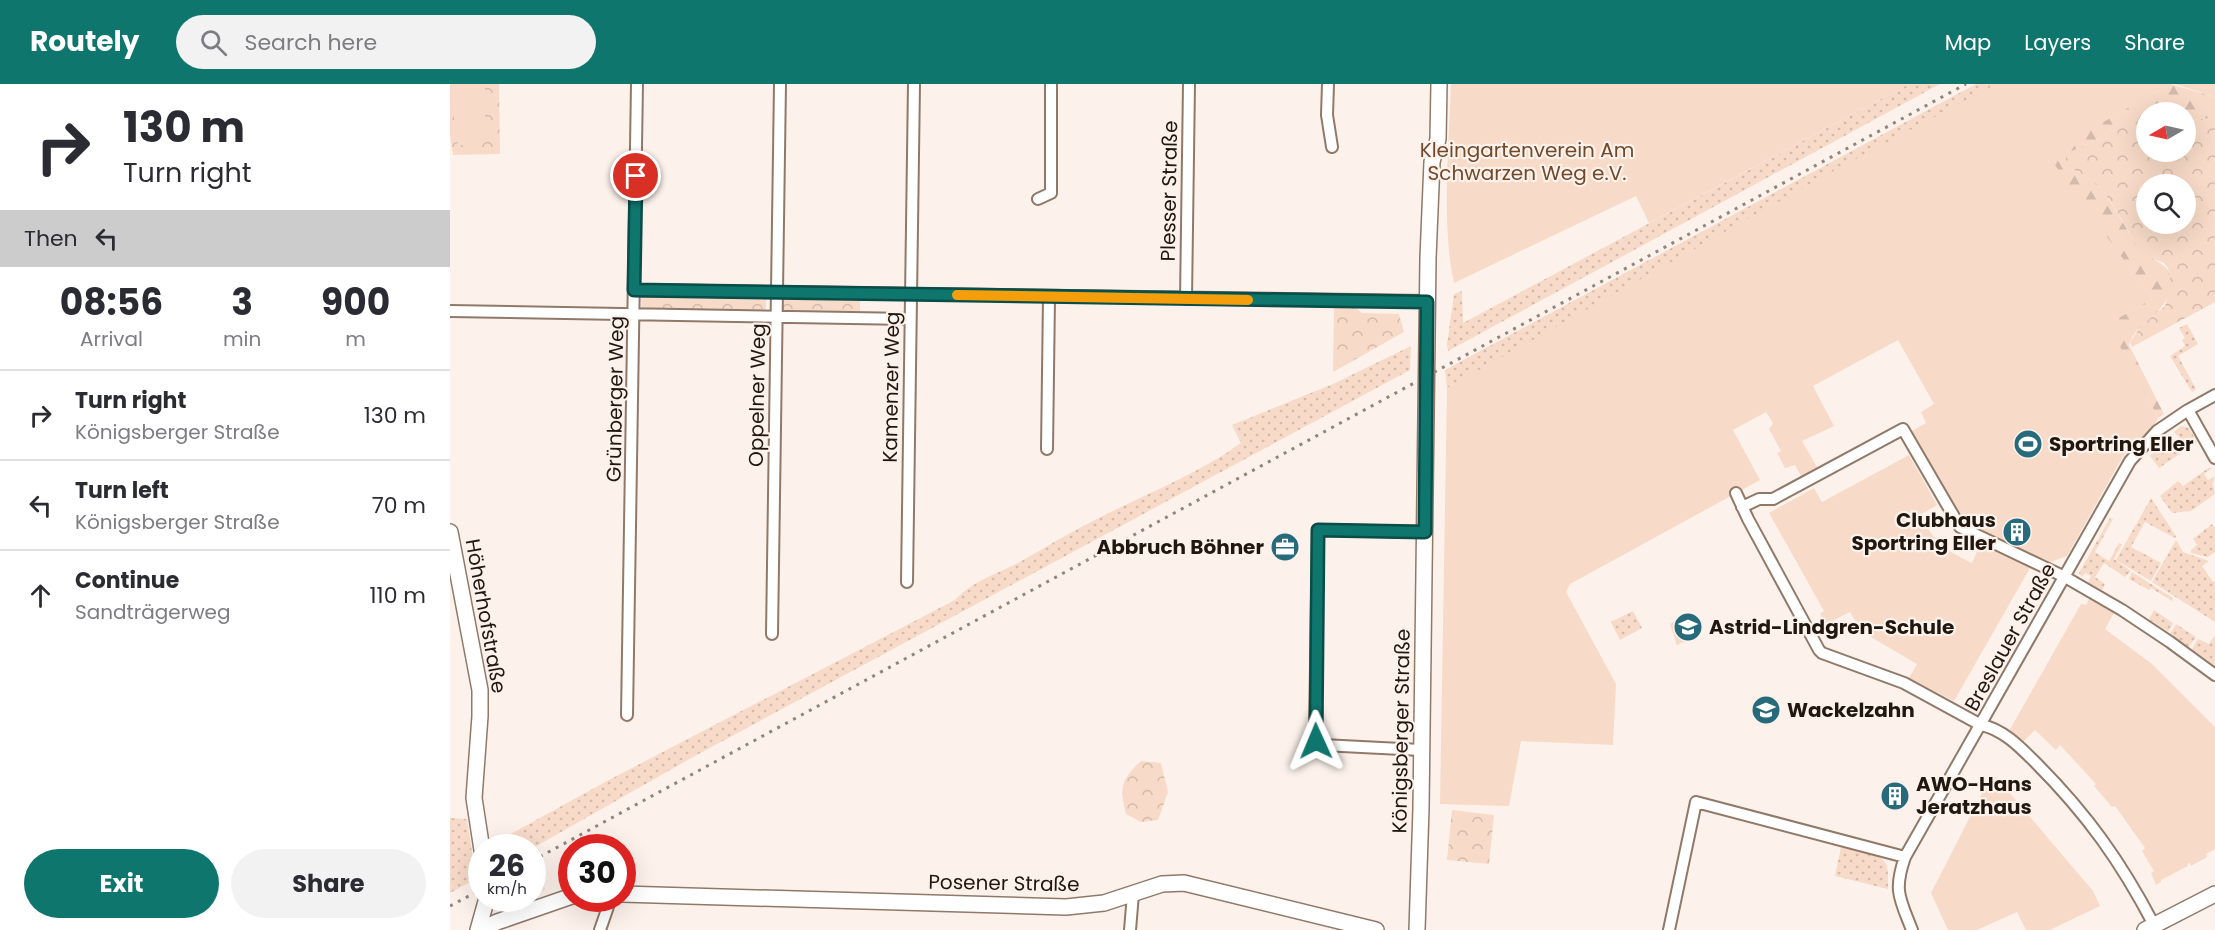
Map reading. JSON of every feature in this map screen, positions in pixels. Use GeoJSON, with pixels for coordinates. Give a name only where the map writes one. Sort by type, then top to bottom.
{"type":"FeatureCollection","features":[{"type":"Feature","properties":{"kind":"street","name":"Grünberger Weg"},"geometry":{"type":"LineString","coordinates":[[627,715],[637,84]]}},
{"type":"Feature","properties":{"kind":"street","name":"Oppelner Weg"},"geometry":{"type":"LineString","coordinates":[[772,634],[780,84]]}},
{"type":"Feature","properties":{"kind":"street","name":"Kamenzer Weg"},"geometry":{"type":"LineString","coordinates":[[907,582],[914,84]]}},
{"type":"Feature","properties":{"kind":"street"},"geometry":{"type":"LineString","coordinates":[[1038,199],[1051,193],[1051,84]]}},
{"type":"Feature","properties":{"kind":"street","name":"Plesser Straße"},"geometry":{"type":"LineString","coordinates":[[1186,299],[1189,84]]}},
{"type":"Feature","properties":{"kind":"street"},"geometry":{"type":"LineString","coordinates":[[1328,84],[1327,116],[1332,147]]}},
{"type":"Feature","properties":{"kind":"street"},"geometry":{"type":"LineString","coordinates":[[1429,84],[1428,141],[1432,162]]}},
{"type":"Feature","properties":{"kind":"street"},"geometry":{"type":"LineString","coordinates":[[1432,162],[1438,139],[1439,84]]}},
{"type":"Feature","properties":{"kind":"street","name":"Königsberger Straße"},"geometry":{"type":"LineString","coordinates":[[1417,930],[1425,532],[1426,348],[1432,162]]}},
{"type":"Feature","properties":{"kind":"street"},"geometry":{"type":"LineString","coordinates":[[634,290],[1427,302]]}},
{"type":"Feature","properties":{"kind":"street"},"geometry":{"type":"LineString","coordinates":[[1047,449],[1049,297]]}},
{"type":"Feature","properties":{"kind":"street"},"geometry":{"type":"LineString","coordinates":[[450,311],[910,319]]}},
{"type":"Feature","properties":{"kind":"street","name":"Breslauer Straße"},"geometry":{"type":"LineString","coordinates":[[1912,930],[1898,895],[1899,873],[1905,857],[2084,540],[2130,462],[2157,431],[2215,395]]}},
{"type":"Feature","properties":{"kind":"street"},"geometry":{"type":"LineString","coordinates":[[2188,410],[2215,458]]}},
{"type":"Feature","properties":{"kind":"street"},"geometry":{"type":"LineString","coordinates":[[1742,507],[1759,499],[1773,499],[1903,429],[1960,527],[2065,577],[2122,610],[2215,675]]}},
{"type":"Feature","properties":{"kind":"street"},"geometry":{"type":"LineString","coordinates":[[1736,493],[1819,650],[1904,683],[1981,725],[1992,727],[2020,748],[2083,813],[2129,879],[2150,928],[2215,894]]}},
{"type":"Feature","properties":{"kind":"street"},"geometry":{"type":"LineString","coordinates":[[1421,750],[1322,745],[1316,741],[1318,530],[1425,532]]}},
{"type":"Feature","properties":{"kind":"street","name":"Höherhofstraße"},"geometry":{"type":"LineString","coordinates":[[450,532],[480,690],[474,798],[480,834]]}},
{"type":"Feature","properties":{"kind":"street"},"geometry":{"type":"LineString","coordinates":[[1669,930],[1696,802],[1905,857]]}},
{"type":"Feature","properties":{"kind":"street","name":"Posener Straße"},"geometry":{"type":"LineString","coordinates":[[636,894],[1066,907],[1104,903],[1162,884],[1184,883],[1376,930]]}},
{"type":"Feature","properties":{"kind":"street"},"geometry":{"type":"LineString","coordinates":[[1130,930],[1133,894]]}},
{"type":"Feature","properties":{"kind":"street"},"geometry":{"type":"LineString","coordinates":[[479,930],[558,901]]}},
{"type":"Feature","properties":{"kind":"street"},"geometry":{"type":"LineString","coordinates":[[479,930],[485,912]]}},
{"type":"Feature","properties":{"kind":"street"},"geometry":{"type":"LineString","coordinates":[[503,912],[514,916]]}},
{"type":"Feature","properties":{"kind":"street"},"geometry":{"type":"LineString","coordinates":[[600,930],[606,912]]}},
{"type":"Feature","properties":{"kind":"green space"},"geometry":{"type":"Polygon","coordinates":[[[450,84],[499,84],[500,154],[453,155],[450,136],[450,84]]]}},
{"type":"Feature","properties":{"kind":"green space"},"geometry":{"type":"Polygon","coordinates":[[[483,84],[485,86],[485,142],[482,145],[459,145],[450,85],[483,84]]]}},
{"type":"Feature","properties":{"kind":"green space","name":"Kleingartenverein Am Schwarzen Weg e.V."},"geometry":{"type":"Polygon","coordinates":[[[1451,84],[1909,84],[1649,223],[1636,196],[1454,283],[1447,210],[1451,84]]]}},
{"type":"Feature","properties":{"kind":"green space"},"geometry":{"type":"Polygon","coordinates":[[[1909,84],[1940,84],[1448,351],[1454,294],[1462,291],[1463,323],[1909,84]]]}},
{"type":"Feature","properties":{"kind":"green space"},"geometry":{"type":"Polygon","coordinates":[[[1976,84],[2001,84],[1447,388],[1445,370],[1976,84]]]}},
{"type":"Feature","properties":{"kind":"green space"},"geometry":{"type":"Polygon","coordinates":[[[1996,84],[2170,84],[2047,154],[2152,299],[2108,324],[2158,418],[2153,428],[2123,456],[2067,556],[2051,562],[1963,523],[1912,431],[1926,423],[1921,412],[1934,404],[1898,340],[1813,386],[1834,426],[1802,441],[1817,467],[1801,476],[1795,465],[1785,468],[1777,453],[1781,451],[1769,429],[1773,423],[1766,412],[1733,430],[1760,480],[1570,584],[1566,592],[1616,684],[1613,745],[1521,741],[1509,806],[1440,804],[1447,388],[1826,175],[1996,84]]]}},
{"type":"Feature","properties":{"kind":"green space"},"geometry":{"type":"Polygon","coordinates":[[[2170,84],[2215,97],[2215,118],[2196,119],[2196,102],[2138,102],[2170,84]]]}},
{"type":"Feature","properties":{"kind":"green space"},"geometry":{"type":"Polygon","coordinates":[[[2175,84],[2215,84],[2215,97],[2212,96],[2175,84]]]}},
{"type":"Feature","properties":{"kind":"green space"},"geometry":{"type":"Polygon","coordinates":[[[2136,103],[2136,126],[2124,121],[2102,137],[2068,153],[2067,168],[2092,180],[2109,200],[2139,247],[2166,267],[2169,272],[2171,286],[2168,297],[2157,312],[2138,329],[2129,345],[2164,414],[2158,418],[2107,324],[2152,299],[2046,154],[2136,103]]]}},
{"type":"Feature","properties":{"kind":"green space"},"geometry":{"type":"Polygon","coordinates":[[[2215,118],[2215,302],[2132,347],[2130,342],[2141,326],[2165,306],[2171,284],[2168,268],[2164,263],[2146,256],[2141,251],[2102,191],[2081,173],[2067,168],[2065,162],[2068,153],[2102,137],[2117,124],[2124,121],[2136,126],[2136,162],[2196,162],[2196,119],[2215,118]]]}},
{"type":"Feature","properties":{"kind":"green space"},"geometry":{"type":"Polygon","coordinates":[[[641,295],[766,296],[766,312],[642,310],[641,295]]]}},
{"type":"Feature","properties":{"kind":"green space"},"geometry":{"type":"Polygon","coordinates":[[[782,298],[860,299],[860,314],[782,313],[782,298]]]}},
{"type":"Feature","properties":{"kind":"green space"},"geometry":{"type":"Polygon","coordinates":[[[1334,308],[1356,308],[1362,313],[1399,314],[1404,332],[1333,372],[1334,308]]]}},
{"type":"Feature","properties":{"kind":"green space"},"geometry":{"type":"Polygon","coordinates":[[[2187,324],[2198,344],[2178,356],[2196,389],[2192,392],[2170,356],[2185,346],[2182,340],[2185,338],[2179,328],[2187,324]]]}},
{"type":"Feature","properties":{"kind":"green space"},"geometry":{"type":"Polygon","coordinates":[[[1411,346],[1410,370],[693,757],[546,841],[546,834],[511,834],[607,781],[955,600],[984,579],[1018,563],[1092,521],[1208,464],[1241,443],[1232,425],[1333,384],[1411,346]]]}},
{"type":"Feature","properties":{"kind":"green space"},"geometry":{"type":"Polygon","coordinates":[[[2181,426],[2189,428],[2197,442],[2159,468],[2150,456],[2170,436],[2175,441],[2179,437],[2174,432],[2181,426]]]}},
{"type":"Feature","properties":{"kind":"green space"},"geometry":{"type":"Polygon","coordinates":[[[1909,455],[1937,505],[1920,515],[1942,545],[1972,563],[1980,545],[2030,568],[1954,701],[1909,678],[1917,664],[1864,633],[1865,629],[1862,625],[1859,627],[1850,612],[1826,624],[1820,614],[1824,611],[1769,513],[1814,488],[1822,502],[1909,455]]]}},
{"type":"Feature","properties":{"kind":"green space"},"geometry":{"type":"Polygon","coordinates":[[[2210,467],[2211,469],[2204,474],[2208,480],[2215,476],[2213,484],[2215,494],[2191,511],[2172,513],[2160,496],[2178,481],[2183,486],[2210,467]]]}},
{"type":"Feature","properties":{"kind":"green space"},"geometry":{"type":"Polygon","coordinates":[[[2151,498],[2176,536],[2175,538],[2145,522],[2131,547],[2161,563],[2151,581],[2116,560],[2151,498]]]}},
{"type":"Feature","properties":{"kind":"green space"},"geometry":{"type":"Polygon","coordinates":[[[2110,518],[2113,519],[2095,552],[2109,561],[2119,543],[2122,545],[2114,559],[2131,571],[2125,577],[2104,563],[2095,577],[2105,584],[2102,590],[2088,582],[2091,576],[2085,573],[2082,577],[2079,573],[2110,518]]]}},
{"type":"Feature","properties":{"kind":"green space"},"geometry":{"type":"Polygon","coordinates":[[[2212,524],[2215,528],[2215,552],[2208,557],[2191,553],[2197,545],[2193,539],[2212,524]]]}},
{"type":"Feature","properties":{"kind":"green space"},"geometry":{"type":"Polygon","coordinates":[[[2176,540],[2183,552],[2209,561],[2202,566],[2213,582],[2215,581],[2215,622],[2152,582],[2176,540]]]}},
{"type":"Feature","properties":{"kind":"green space"},"geometry":{"type":"Polygon","coordinates":[[[2132,572],[2173,598],[2172,601],[2151,588],[2149,590],[2129,579],[2132,572]]]}},
{"type":"Feature","properties":{"kind":"green space"},"geometry":{"type":"Polygon","coordinates":[[[2089,599],[2114,613],[2105,629],[2152,664],[2215,727],[2215,849],[2206,854],[2207,857],[2191,866],[2190,863],[2187,864],[2188,866],[2156,885],[2151,873],[2154,871],[2142,851],[2145,848],[2115,806],[2112,807],[2094,786],[2096,784],[2060,745],[2056,750],[2035,730],[2023,742],[2009,731],[2081,604],[2086,605],[2089,599]]]}},
{"type":"Feature","properties":{"kind":"green space"},"geometry":{"type":"Polygon","coordinates":[[[2154,610],[2173,623],[2168,632],[2149,619],[2154,610]]]}},
{"type":"Feature","properties":{"kind":"green space"},"geometry":{"type":"Polygon","coordinates":[[[1633,611],[1642,628],[1620,640],[1611,622],[1633,611]]]}},
{"type":"Feature","properties":{"kind":"green space"},"geometry":{"type":"Polygon","coordinates":[[[1684,616],[1695,636],[1677,645],[1670,624],[1684,616]]]}},
{"type":"Feature","properties":{"kind":"green space"},"geometry":{"type":"Polygon","coordinates":[[[2176,624],[2196,637],[2189,647],[2170,634],[2176,624]]]}},
{"type":"Feature","properties":{"kind":"green space"},"geometry":{"type":"Polygon","coordinates":[[[2215,635],[2215,666],[2192,649],[2198,639],[2209,644],[2215,635]]]}},
{"type":"Feature","properties":{"kind":"green space"},"geometry":{"type":"Polygon","coordinates":[[[1141,761],[1161,763],[1168,792],[1158,820],[1141,822],[1126,814],[1123,785],[1141,761]]]}},
{"type":"Feature","properties":{"kind":"green space"},"geometry":{"type":"Polygon","coordinates":[[[1991,776],[1996,777],[2093,891],[2100,906],[2050,930],[2026,930],[2017,912],[1977,930],[1948,930],[1931,893],[1991,776]]]}},
{"type":"Feature","properties":{"kind":"green space"},"geometry":{"type":"Polygon","coordinates":[[[1452,810],[1494,815],[1489,864],[1447,860],[1452,810]]]}},
{"type":"Feature","properties":{"kind":"green space"},"geometry":{"type":"Polygon","coordinates":[[[450,818],[467,819],[469,834],[468,883],[450,893],[450,818]]]}},
{"type":"Feature","properties":{"kind":"green space"},"geometry":{"type":"Polygon","coordinates":[[[1841,847],[1866,852],[1883,860],[1888,870],[1888,889],[1835,876],[1841,847]]]}},
{"type":"Feature","properties":{"kind":"railway"},"geometry":{"type":"LineString","coordinates":[[546,853],[1966,84]]}},
{"type":"Feature","properties":{"kind":"railway"},"geometry":{"type":"LineString","coordinates":[[450,906],[468,896]]}},
{"type":"Feature","properties":{"kind":"slow traffic"},"geometry":{"type":"LineString","coordinates":[[957,295],[1248,300]]}},
{"type":"Feature","properties":{"kind":"place","name":"Sportring Eller"},"geometry":{"type":"Point","coordinates":[2028,444]}},
{"type":"Feature","properties":{"kind":"place","name":"Clubhaus Sportring Eller"},"geometry":{"type":"Point","coordinates":[2017,532]}},
{"type":"Feature","properties":{"kind":"place","name":"Abbruch Böhner"},"geometry":{"type":"Point","coordinates":[1285,547]}},
{"type":"Feature","properties":{"kind":"place","name":"Astrid-Lindgren-Schule"},"geometry":{"type":"Point","coordinates":[1688,627]}},
{"type":"Feature","properties":{"kind":"place","name":"Wackelzahn"},"geometry":{"type":"Point","coordinates":[1766,710]}},
{"type":"Feature","properties":{"kind":"place","name":"AWO-Hans Jeratzhaus"},"geometry":{"type":"Point","coordinates":[1895,796]}},
{"type":"Feature","properties":{"kind":"route"},"geometry":{"type":"LineString","coordinates":[[636,176],[634,290],[1427,302],[1425,532],[1318,530],[1316,741]]}}]}
